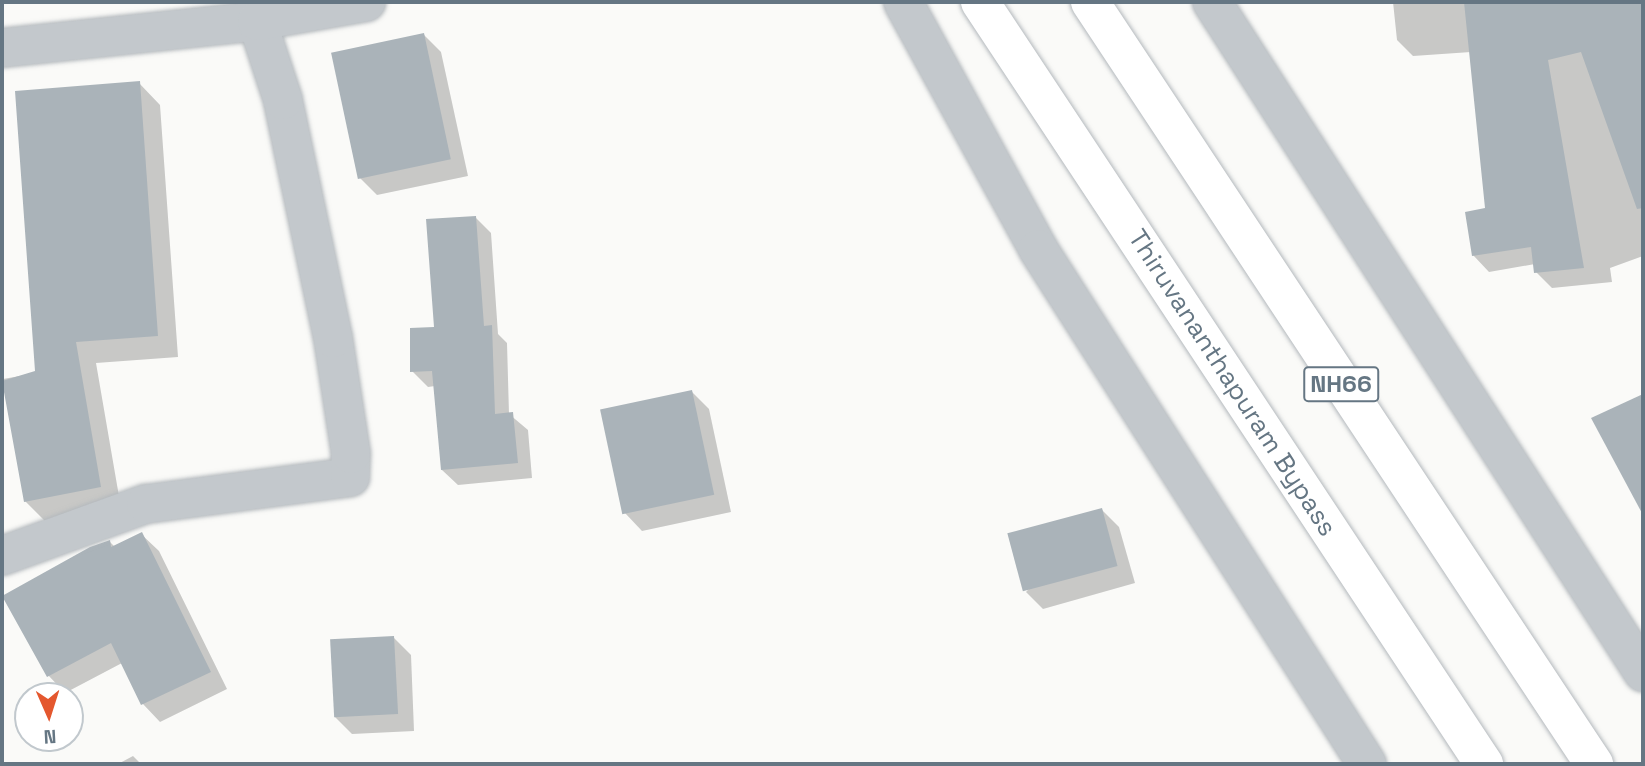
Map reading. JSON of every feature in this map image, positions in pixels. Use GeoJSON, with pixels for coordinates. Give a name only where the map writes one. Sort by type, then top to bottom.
{"type":"FeatureCollection","features":[{"type":"Feature","properties":{"kind":"highway","name":"Thiruvananthapuram Bypass"},"geometry":{"type":"LineString","coordinates":[[981,2],[1484,764]]}},
{"type":"Feature","properties":{"kind":"highway","name":"NH66"},"geometry":{"type":"LineString","coordinates":[[1090,2],[1594,764]]}},
{"type":"Feature","properties":{"kind":"street"},"geometry":{"type":"LineString","coordinates":[[2,48],[257,21],[366,2]]}},
{"type":"Feature","properties":{"kind":"street"},"geometry":{"type":"LineString","coordinates":[[903,2],[1038,249],[1367,764]]}},
{"type":"Feature","properties":{"kind":"street"},"geometry":{"type":"LineString","coordinates":[[1212,2],[1643,672]]}},
{"type":"Feature","properties":{"kind":"street"},"geometry":{"type":"LineString","coordinates":[[2,556],[146,504],[350,477],[351,454],[333,338],[283,100],[257,21]]}},
{"type":"Feature","properties":{"kind":"building"},"geometry":{"type":"Polygon","coordinates":[[[1464,2],[1643,2],[1643,208],[1637,209],[1581,52],[1548,60],[1584,268],[1534,273],[1531,247],[1472,256],[1465,212],[1485,208],[1464,2]]]}},
{"type":"Feature","properties":{"kind":"building"},"geometry":{"type":"Polygon","coordinates":[[[424,33],[451,159],[358,179],[331,53],[424,33]]]}},
{"type":"Feature","properties":{"kind":"building"},"geometry":{"type":"Polygon","coordinates":[[[140,81],[158,336],[76,342],[101,487],[24,502],[2,381],[35,371],[15,91],[140,81]]]}},
{"type":"Feature","properties":{"kind":"building"},"geometry":{"type":"Polygon","coordinates":[[[476,216],[484,326],[492,325],[495,414],[513,412],[518,463],[441,470],[432,371],[410,372],[410,328],[434,327],[426,219],[476,216]]]}},
{"type":"Feature","properties":{"kind":"building"},"geometry":{"type":"Polygon","coordinates":[[[692,390],[714,495],[622,514],[600,410],[692,390]]]}},
{"type":"Feature","properties":{"kind":"building"},"geometry":{"type":"Polygon","coordinates":[[[1643,394],[1643,515],[1591,418],[1643,394]]]}},
{"type":"Feature","properties":{"kind":"building"},"geometry":{"type":"Polygon","coordinates":[[[1102,508],[1118,566],[1023,591],[1007,533],[1102,508]]]}},
{"type":"Feature","properties":{"kind":"building"},"geometry":{"type":"Polygon","coordinates":[[[142,532],[211,672],[141,705],[111,643],[47,677],[2,596],[90,547],[110,540],[111,547],[142,532]]]}},
{"type":"Feature","properties":{"kind":"building"},"geometry":{"type":"Polygon","coordinates":[[[394,636],[398,714],[334,717],[330,639],[394,636]]]}}]}
